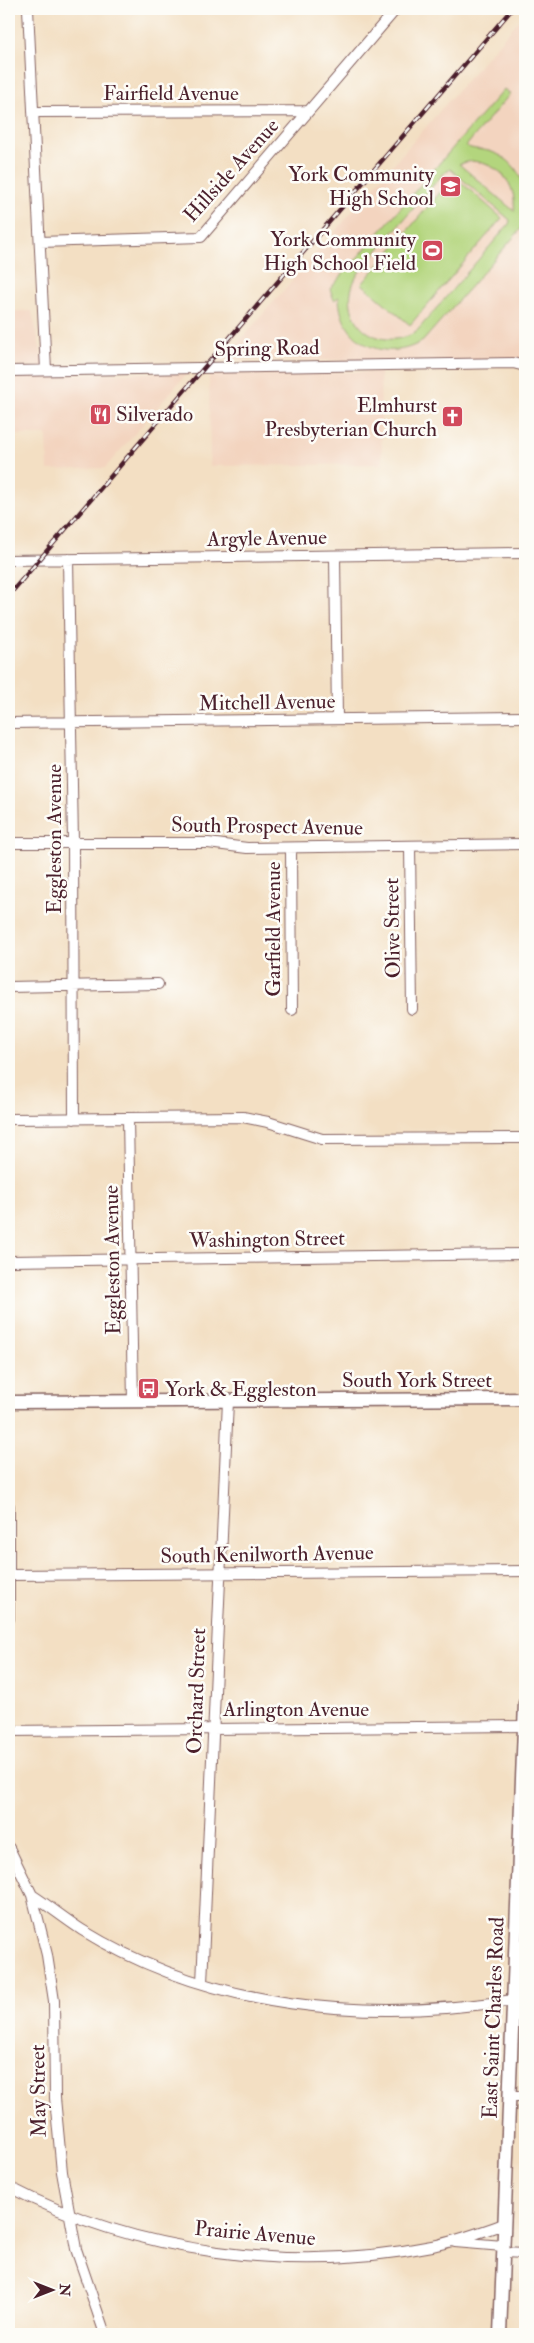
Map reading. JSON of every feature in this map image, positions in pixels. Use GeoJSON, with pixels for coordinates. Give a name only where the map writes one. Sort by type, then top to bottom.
{"type":"FeatureCollection","features":[{"type":"Feature","properties":{"kind":"main road","name":"South York Street"},"geometry":{"type":"LineString","coordinates":[[9,1402],[525,1399]]}},
{"type":"Feature","properties":{"kind":"main road","name":"East Saint Charles Road"},"geometry":{"type":"LineString","coordinates":[[500,2334],[513,2000],[521,1916],[525,1703]]}},
{"type":"Feature","properties":{"kind":"street"},"geometry":{"type":"LineString","coordinates":[[28,9],[46,370]]}},
{"type":"Feature","properties":{"kind":"street","name":"Hillside Avenue"},"geometry":{"type":"LineString","coordinates":[[40,242],[201,238],[396,9]]}},
{"type":"Feature","properties":{"kind":"street","name":"Fairfield Avenue"},"geometry":{"type":"LineString","coordinates":[[33,112],[308,111]]}},
{"type":"Feature","properties":{"kind":"street","name":"Spring Road"},"geometry":{"type":"LineString","coordinates":[[9,371],[512,364],[525,366]]}},
{"type":"Feature","properties":{"kind":"street","name":"Argyle Avenue"},"geometry":{"type":"LineString","coordinates":[[9,560],[525,553]]}},
{"type":"Feature","properties":{"kind":"street"},"geometry":{"type":"LineString","coordinates":[[335,556],[337,720]]}},
{"type":"Feature","properties":{"kind":"street","name":"Eggleston Avenue"},"geometry":{"type":"LineString","coordinates":[[68,559],[72,723],[74,1119]]}},
{"type":"Feature","properties":{"kind":"street","name":"Mitchell Avenue"},"geometry":{"type":"LineString","coordinates":[[9,723],[525,717]]}},
{"type":"Feature","properties":{"kind":"street","name":"South Prospect Avenue"},"geometry":{"type":"LineString","coordinates":[[9,843],[208,843],[247,848],[525,844]]}},
{"type":"Feature","properties":{"kind":"street","name":"Olive Street"},"geometry":{"type":"LineString","coordinates":[[410,846],[412,1009]]}},
{"type":"Feature","properties":{"kind":"street","name":"Garfield Avenue"},"geometry":{"type":"LineString","coordinates":[[291,848],[292,1010]]}},
{"type":"Feature","properties":{"kind":"street"},"geometry":{"type":"LineString","coordinates":[[9,987],[158,984]]}},
{"type":"Feature","properties":{"kind":"street"},"geometry":{"type":"LineString","coordinates":[[9,1119],[243,1117],[268,1122],[313,1138],[329,1140],[525,1138]]}},
{"type":"Feature","properties":{"kind":"street","name":"Eggleston Avenue"},"geometry":{"type":"LineString","coordinates":[[128,1118],[133,1402]]}},
{"type":"Feature","properties":{"kind":"street","name":"Washington Street"},"geometry":{"type":"LineString","coordinates":[[9,1260],[525,1254]]}},
{"type":"Feature","properties":{"kind":"street","name":"Orchard Street"},"geometry":{"type":"LineString","coordinates":[[202,1983],[228,1401]]}},
{"type":"Feature","properties":{"kind":"street"},"geometry":{"type":"LineString","coordinates":[[9,1506],[9,1619]]}},
{"type":"Feature","properties":{"kind":"street","name":"South Kenilworth Avenue"},"geometry":{"type":"LineString","coordinates":[[9,1576],[525,1571]]}},
{"type":"Feature","properties":{"kind":"street","name":"Arlington Avenue"},"geometry":{"type":"LineString","coordinates":[[9,1731],[524,1726]]}},
{"type":"Feature","properties":{"kind":"street","name":"May Street"},"geometry":{"type":"LineString","coordinates":[[9,1848],[17,1868],[32,1895],[52,1984],[56,2036],[57,2136],[70,2214],[83,2272],[105,2334]]}},
{"type":"Feature","properties":{"kind":"street"},"geometry":{"type":"LineString","coordinates":[[32,1895],[82,1930],[163,1969],[202,1983],[277,2001],[351,2010],[412,2010],[513,2000]]}},
{"type":"Feature","properties":{"kind":"street"},"geometry":{"type":"LineString","coordinates":[[510,2096],[525,2096]]}},
{"type":"Feature","properties":{"kind":"street","name":"Prairie Avenue"},"geometry":{"type":"LineString","coordinates":[[9,2188],[70,2214],[157,2240],[255,2256],[343,2257],[404,2251],[449,2242],[504,2224]]}},
{"type":"Feature","properties":{"kind":"street"},"geometry":{"type":"LineString","coordinates":[[449,2242],[525,2253]]}},
{"type":"Feature","properties":{"kind":"shaded area","name":"York Community High School"},"geometry":{"type":"Polygon","coordinates":[[[525,13],[525,362],[224,359],[525,13]]]}},
{"type":"Feature","properties":{"kind":"shaded area"},"geometry":{"type":"Polygon","coordinates":[[[9,311],[32,311],[44,366],[9,366],[9,311]]]}},
{"type":"Feature","properties":{"kind":"shaded area"},"geometry":{"type":"Polygon","coordinates":[[[188,372],[105,468],[48,470],[47,435],[9,435],[9,376],[188,372]]]}},
{"type":"Feature","properties":{"kind":"shaded area"},"geometry":{"type":"Polygon","coordinates":[[[380,372],[382,464],[210,466],[209,373],[380,372]]]}},
{"type":"Feature","properties":{"kind":"green space"},"geometry":{"type":"Polygon","coordinates":[[[504,89],[510,94],[466,146],[492,152],[503,157],[512,165],[519,174],[526,195],[524,219],[520,230],[423,341],[409,348],[394,350],[380,349],[367,345],[347,327],[341,313],[339,297],[334,300],[330,289],[504,89]],[[472,161],[459,164],[514,211],[512,192],[504,177],[490,166],[472,161]],[[450,169],[442,175],[360,271],[352,286],[350,301],[354,315],[361,326],[372,334],[385,339],[400,338],[416,332],[509,224],[510,220],[450,169]]]}},
{"type":"Feature","properties":{"kind":"green space","name":"York Community High School Field"},"geometry":{"type":"Polygon","coordinates":[[[454,176],[502,218],[410,325],[362,284],[454,176]]]}},
{"type":"Feature","properties":{"kind":"railway"},"geometry":{"type":"LineString","coordinates":[[9,595],[512,9]]}},
{"type":"Feature","properties":{"kind":"place","name":"York Community High School"},"geometry":{"type":"Point","coordinates":[450,186]}},
{"type":"Feature","properties":{"kind":"place","name":"York Community High School Field"},"geometry":{"type":"Point","coordinates":[432,251]}},
{"type":"Feature","properties":{"kind":"place","name":"Silverado"},"geometry":{"type":"Point","coordinates":[100,414]}},
{"type":"Feature","properties":{"kind":"place","name":"Elmhurst Presbyterian Church"},"geometry":{"type":"Point","coordinates":[453,417]}},
{"type":"Feature","properties":{"kind":"place","name":"York & Eggleston"},"geometry":{"type":"Point","coordinates":[149,1389]}}]}
